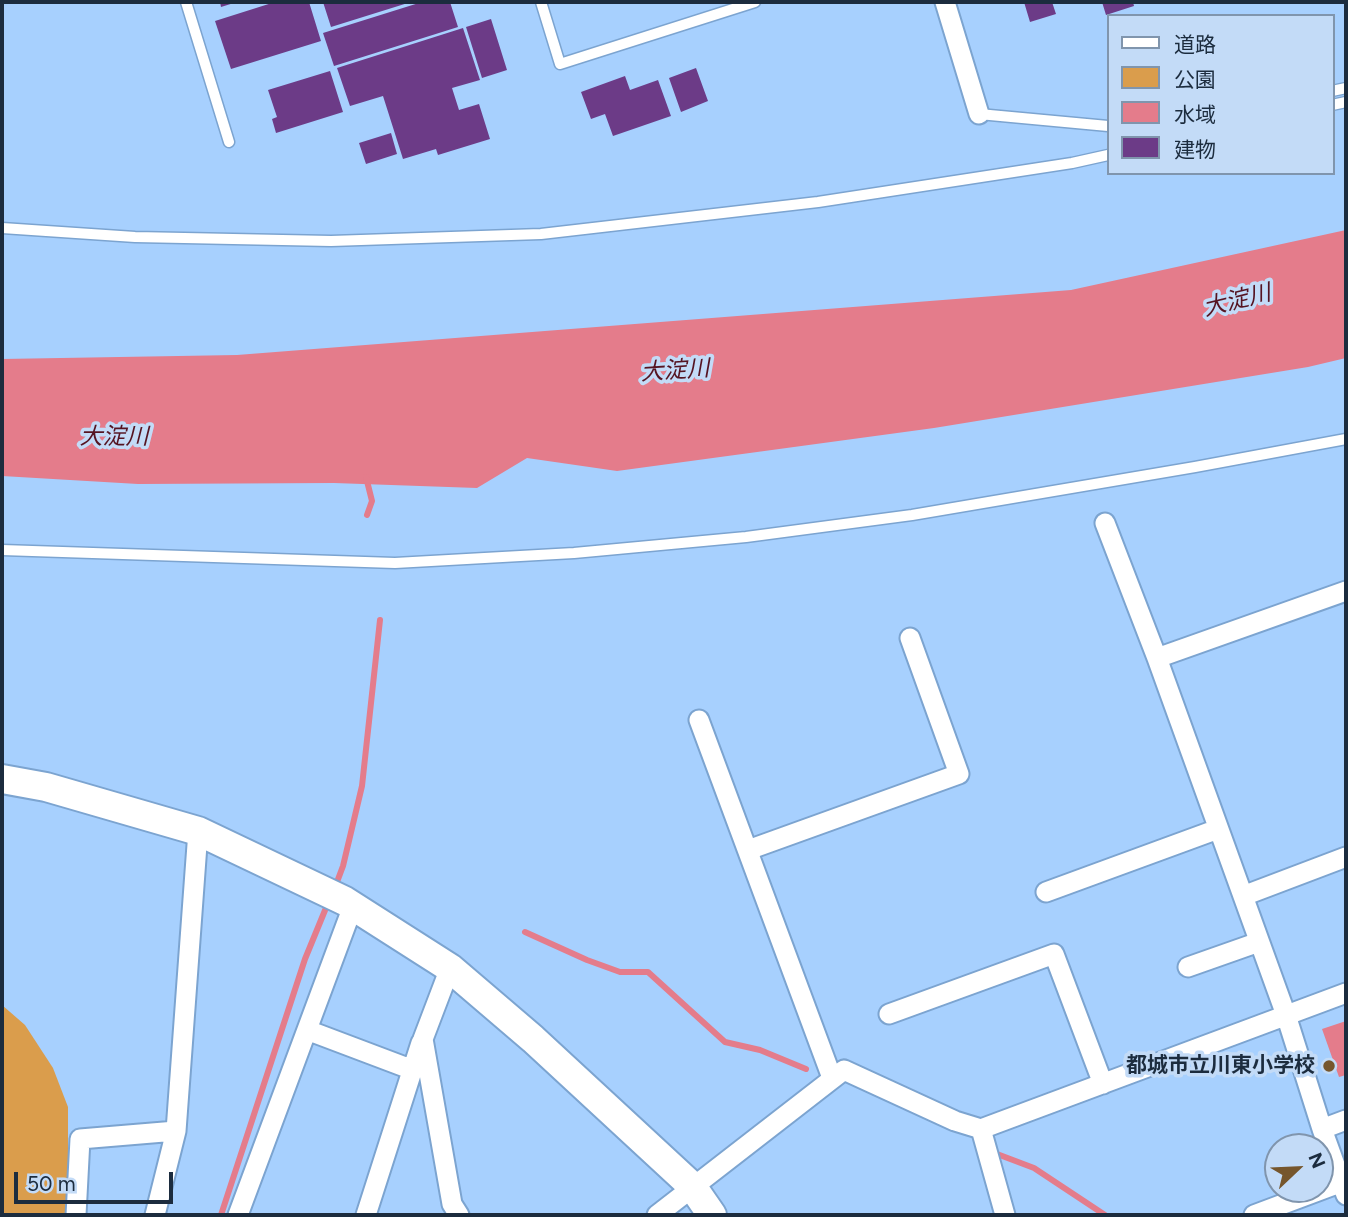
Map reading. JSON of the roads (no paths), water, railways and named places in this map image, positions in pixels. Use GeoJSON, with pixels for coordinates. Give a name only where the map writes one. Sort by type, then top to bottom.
{"type":"FeatureCollection","features":[{"type":"Feature","properties":{"kind":"street"},"geometry":{"type":"LineString","coordinates":[[945,2],[979,114]]}},
{"type":"Feature","properties":{"kind":"street"},"geometry":{"type":"LineString","coordinates":[[1105,523],[1157,658],[1286,1015],[1344,1189],[1254,1215]]}},
{"type":"Feature","properties":{"kind":"street"},"geometry":{"type":"LineString","coordinates":[[1157,658],[1346,591]]}},
{"type":"Feature","properties":{"kind":"street"},"geometry":{"type":"LineString","coordinates":[[748,850],[959,774],[910,638]]}},
{"type":"Feature","properties":{"kind":"street"},"geometry":{"type":"LineString","coordinates":[[699,720],[832,1077]]}},
{"type":"Feature","properties":{"kind":"street"},"geometry":{"type":"LineString","coordinates":[[2,779],[46,788],[198,831],[349,904],[450,968],[533,1039],[692,1186],[712,1215]]}},
{"type":"Feature","properties":{"kind":"street"},"geometry":{"type":"LineString","coordinates":[[1046,892],[1218,829]]}},
{"type":"Feature","properties":{"kind":"street"},"geometry":{"type":"LineString","coordinates":[[155,1215],[176,1131],[198,831]]}},
{"type":"Feature","properties":{"kind":"street"},"geometry":{"type":"LineString","coordinates":[[1243,896],[1346,857]]}},
{"type":"Feature","properties":{"kind":"street"},"geometry":{"type":"LineString","coordinates":[[238,1215],[307,1030],[349,904]]}},
{"type":"Feature","properties":{"kind":"street"},"geometry":{"type":"LineString","coordinates":[[1188,967],[1259,942]]}},
{"type":"Feature","properties":{"kind":"street"},"geometry":{"type":"LineString","coordinates":[[889,1014],[1054,954],[1103,1084]]}},
{"type":"Feature","properties":{"kind":"street"},"geometry":{"type":"LineString","coordinates":[[366,1215],[423,1039],[450,968]]}},
{"type":"Feature","properties":{"kind":"street"},"geometry":{"type":"LineString","coordinates":[[657,1215],[844,1070],[955,1121],[981,1129],[1346,993]]}},
{"type":"Feature","properties":{"kind":"street"},"geometry":{"type":"LineString","coordinates":[[307,1030],[413,1070]]}},
{"type":"Feature","properties":{"kind":"street"},"geometry":{"type":"LineString","coordinates":[[423,1039],[452,1204],[459,1215]]}},
{"type":"Feature","properties":{"kind":"street"},"geometry":{"type":"LineString","coordinates":[[1322,1129],[1346,1120]]}},
{"type":"Feature","properties":{"kind":"street"},"geometry":{"type":"LineString","coordinates":[[981,1129],[1005,1215]]}},
{"type":"Feature","properties":{"kind":"street"},"geometry":{"type":"LineString","coordinates":[[76,1215],[80,1139],[176,1131]]}},
{"type":"Feature","properties":{"kind":"lane"},"geometry":{"type":"LineString","coordinates":[[186,2],[229,142]]}},
{"type":"Feature","properties":{"kind":"lane"},"geometry":{"type":"LineString","coordinates":[[541,2],[560,64],[755,2]]}},
{"type":"Feature","properties":{"kind":"lane"},"geometry":{"type":"LineString","coordinates":[[979,114],[1106,126]]}},
{"type":"Feature","properties":{"kind":"lane"},"geometry":{"type":"LineString","coordinates":[[2,228],[135,237],[331,241],[541,234],[818,202],[1106,155]]}},
{"type":"Feature","properties":{"kind":"lane"},"geometry":{"type":"LineString","coordinates":[[2,550],[395,563],[574,553],[746,537],[912,515],[1346,439]]}},
{"type":"Feature","properties":{"kind":"water","name":"大淀川"},"geometry":{"type":"Polygon","coordinates":[[[1346,230],[1346,358],[1308,367],[934,428],[617,471],[527,458],[477,488],[334,483],[138,484],[2,476],[2,359],[237,355],[1071,290],[1346,230]]]}},
{"type":"Feature","properties":{"kind":"water"},"geometry":{"type":"Polygon","coordinates":[[[1346,1021],[1346,1075],[1339,1077],[1322,1029],[1346,1021]]]}},
{"type":"Feature","properties":{"kind":"waterway"},"geometry":{"type":"LineString","coordinates":[[366,477],[372,501],[367,515]]}},
{"type":"Feature","properties":{"kind":"waterway"},"geometry":{"type":"LineString","coordinates":[[334,890],[343,866],[362,786],[380,620]]}},
{"type":"Feature","properties":{"kind":"waterway"},"geometry":{"type":"LineString","coordinates":[[221,1215],[305,959],[328,903]]}},
{"type":"Feature","properties":{"kind":"waterway"},"geometry":{"type":"LineString","coordinates":[[525,932],[620,972],[648,972],[725,1042],[760,1050],[806,1069]]}},
{"type":"Feature","properties":{"kind":"waterway"},"geometry":{"type":"LineString","coordinates":[[997,1154],[1034,1168],[1105,1215]]}},
{"type":"Feature","properties":{"kind":"place","name":"都城市立川東小学校"},"geometry":{"type":"Point","coordinates":[1329,1066]}}]}
